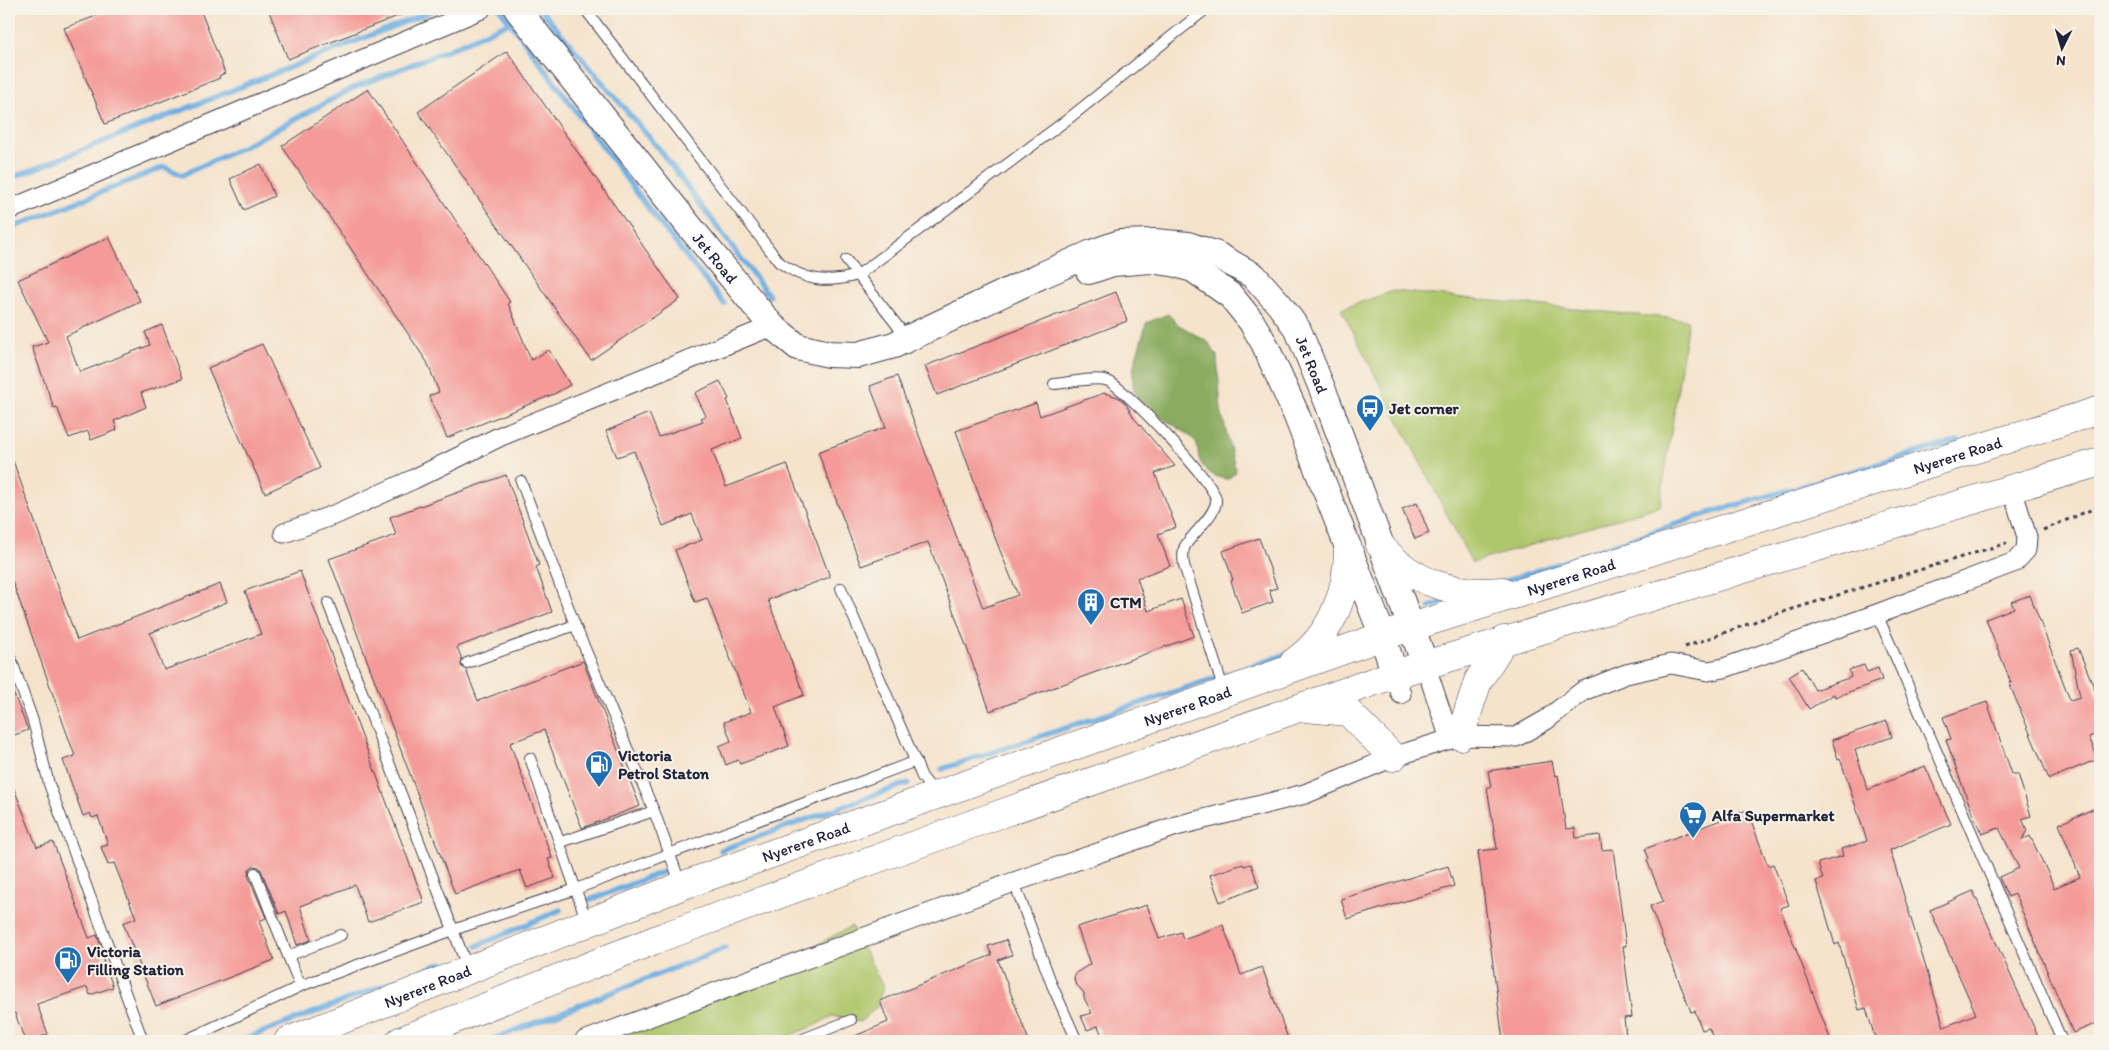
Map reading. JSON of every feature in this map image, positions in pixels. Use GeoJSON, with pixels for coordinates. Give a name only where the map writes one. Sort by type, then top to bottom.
{"type":"FeatureCollection","features":[{"type":"Feature","properties":{"kind":"highway","name":"Nyerere Road"},"geometry":{"type":"LineString","coordinates":[[288,1041],[681,886],[1273,674],[1383,636],[2100,410]]}},
{"type":"Feature","properties":{"kind":"highway"},"geometry":{"type":"LineString","coordinates":[[400,1041],[665,936],[1299,707],[1398,684],[1425,664],[2100,462]]}},
{"type":"Feature","properties":{"kind":"highway"},"geometry":{"type":"LineString","coordinates":[[1380,545],[1393,561],[1413,575],[1438,586],[1459,590],[1494,592],[1533,589]]}},
{"type":"Feature","properties":{"kind":"highway"},"geometry":{"type":"LineString","coordinates":[[1273,674],[1304,655],[1320,638],[1342,597],[1348,567],[1348,549]]}},
{"type":"Feature","properties":{"kind":"highway"},"geometry":{"type":"LineString","coordinates":[[1455,738],[1478,681],[1504,640]]}},
{"type":"Feature","properties":{"kind":"highway"},"geometry":{"type":"LineString","coordinates":[[1299,707],[1348,712],[1393,757]]}},
{"type":"Feature","properties":{"kind":"main road","name":"Jet Road"},"geometry":{"type":"LineString","coordinates":[[517,9],[690,227],[772,326],[798,347],[829,354],[858,355],[894,345],[1092,253],[1120,244],[1154,242],[1188,246],[1215,254],[1254,276],[1279,304],[1298,330],[1321,385],[1425,664]]}},
{"type":"Feature","properties":{"kind":"main road","name":"Jet Road"},"geometry":{"type":"LineString","coordinates":[[982,304],[1030,293],[1113,263],[1150,260],[1173,263],[1193,269],[1231,296],[1251,321],[1264,342],[1296,414],[1383,636],[1398,684]]}},
{"type":"Feature","properties":{"kind":"street"},"geometry":{"type":"LineString","coordinates":[[9,210],[481,9]]}},
{"type":"Feature","properties":{"kind":"street"},"geometry":{"type":"LineString","coordinates":[[284,533],[347,509],[414,479],[501,436],[772,326]]}},
{"type":"Feature","properties":{"kind":"street"},"geometry":{"type":"LineString","coordinates":[[584,1041],[1014,882],[1176,826],[1305,794],[1393,757],[1455,738],[1516,737],[1546,720],[1582,691],[1626,674],[1671,664],[1708,671],[1724,668],[1877,614],[2015,562],[2026,550],[2027,537],[2012,489]]}},
{"type":"Feature","properties":{"kind":"street","name":"Jet Road"},"geometry":{"type":"LineString","coordinates":[[1425,664],[1455,738]]}},
{"type":"Feature","properties":{"kind":"lane"},"geometry":{"type":"LineString","coordinates":[[585,9],[779,262],[791,271],[820,280],[837,281],[858,276],[1068,119],[1206,9]]}},
{"type":"Feature","properties":{"kind":"lane"},"geometry":{"type":"LineString","coordinates":[[846,260],[907,338]]}},
{"type":"Feature","properties":{"kind":"lane"},"geometry":{"type":"LineString","coordinates":[[1054,384],[1107,380],[1128,395],[1199,472],[1214,494],[1215,505],[1209,516],[1185,546],[1184,565],[1224,692]]}},
{"type":"Feature","properties":{"kind":"lane"},"geometry":{"type":"LineString","coordinates":[[520,481],[575,625],[654,810],[681,886]]}},
{"type":"Feature","properties":{"kind":"lane"},"geometry":{"type":"LineString","coordinates":[[841,588],[922,777],[936,796]]}},
{"type":"Feature","properties":{"kind":"lane"},"geometry":{"type":"LineString","coordinates":[[328,603],[468,970]]}},
{"type":"Feature","properties":{"kind":"lane"},"geometry":{"type":"LineString","coordinates":[[1877,614],[2062,1041]]}},
{"type":"Feature","properties":{"kind":"lane"},"geometry":{"type":"LineString","coordinates":[[466,663],[575,625]]}},
{"type":"Feature","properties":{"kind":"lane"},"geometry":{"type":"LineString","coordinates":[[9,653],[33,721],[49,784],[143,1041]]}},
{"type":"Feature","properties":{"kind":"lane"},"geometry":{"type":"LineString","coordinates":[[530,758],[561,842],[587,923]]}},
{"type":"Feature","properties":{"kind":"lane"},"geometry":{"type":"LineString","coordinates":[[184,1041],[303,985],[453,930],[576,888],[916,761]]}},
{"type":"Feature","properties":{"kind":"lane"},"geometry":{"type":"LineString","coordinates":[[561,842],[654,810]]}},
{"type":"Feature","properties":{"kind":"lane"},"geometry":{"type":"LineString","coordinates":[[255,873],[298,980],[303,985]]}},
{"type":"Feature","properties":{"kind":"lane"},"geometry":{"type":"LineString","coordinates":[[1014,882],[1052,985],[1077,1041]]}},
{"type":"Feature","properties":{"kind":"lane"},"geometry":{"type":"LineString","coordinates":[[288,956],[341,936]]}},
{"type":"Feature","properties":{"kind":"lane"},"geometry":{"type":"LineString","coordinates":[[798,1041],[851,1020]]}},
{"type":"Feature","properties":{"kind":"path"},"geometry":{"type":"LineString","coordinates":[[1687,647],[1770,616],[2027,537],[2100,506]]}},
{"type":"Feature","properties":{"kind":"green space"},"geometry":{"type":"Polygon","coordinates":[[[1393,291],[1688,320],[1660,506],[1472,563],[1341,309],[1393,291]]]}},
{"type":"Feature","properties":{"kind":"green space"},"geometry":{"type":"Polygon","coordinates":[[[1168,314],[1179,325],[1208,342],[1217,356],[1221,410],[1236,472],[1228,479],[1215,476],[1207,470],[1201,463],[1194,440],[1147,408],[1137,397],[1133,379],[1134,369],[1146,323],[1168,314]]]}},
{"type":"Feature","properties":{"kind":"green space"},"geometry":{"type":"Polygon","coordinates":[[[852,926],[883,987],[877,1007],[860,1022],[832,1016],[814,1026],[775,1041],[604,1041],[816,945],[852,926]]]}},
{"type":"Feature","properties":{"kind":"building"},"geometry":{"type":"Polygon","coordinates":[[[115,9],[200,9],[225,73],[219,76],[220,78],[105,124],[64,28],[115,9]]]}},
{"type":"Feature","properties":{"kind":"building"},"geometry":{"type":"Polygon","coordinates":[[[268,9],[412,9],[413,10],[288,59],[268,9]]]}},
{"type":"Feature","properties":{"kind":"building"},"geometry":{"type":"Polygon","coordinates":[[[507,51],[680,299],[591,360],[418,112],[507,51]]]}},
{"type":"Feature","properties":{"kind":"building"},"geometry":{"type":"Polygon","coordinates":[[[368,89],[510,302],[508,303],[531,360],[549,350],[570,385],[554,394],[447,438],[429,396],[439,392],[427,362],[282,146],[368,89]]]}},
{"type":"Feature","properties":{"kind":"building"},"geometry":{"type":"Polygon","coordinates":[[[261,164],[274,196],[244,210],[230,179],[261,164]]]}},
{"type":"Feature","properties":{"kind":"building"},"geometry":{"type":"Polygon","coordinates":[[[109,237],[140,301],[66,336],[80,372],[150,345],[145,332],[162,325],[182,379],[141,393],[146,407],[114,421],[117,430],[91,440],[88,431],[69,438],[57,407],[54,408],[32,347],[48,342],[18,280],[109,237]]]}},
{"type":"Feature","properties":{"kind":"building"},"geometry":{"type":"Polygon","coordinates":[[[1116,292],[1127,321],[937,395],[925,366],[1116,292]]]}},
{"type":"Feature","properties":{"kind":"building"},"geometry":{"type":"Polygon","coordinates":[[[262,344],[320,468],[265,493],[208,368],[262,344]]]}},
{"type":"Feature","properties":{"kind":"building"},"geometry":{"type":"Polygon","coordinates":[[[897,376],[983,608],[1018,595],[989,523],[956,431],[1036,403],[1040,416],[1104,393],[1118,397],[1126,404],[1134,418],[1175,466],[1155,473],[1176,527],[1158,534],[1170,566],[1137,578],[1148,611],[1181,599],[1194,636],[990,711],[928,542],[861,566],[818,452],[886,427],[870,386],[897,376]]]}},
{"type":"Feature","properties":{"kind":"building"},"geometry":{"type":"Polygon","coordinates":[[[720,381],[729,399],[727,400],[742,438],[712,450],[726,487],[787,464],[830,577],[768,600],[804,695],[775,707],[789,746],[740,764],[738,760],[726,765],[719,746],[731,741],[724,722],[751,712],[707,598],[695,602],[675,550],[702,540],[692,514],[663,526],[634,451],[617,457],[606,431],[649,413],[659,437],[703,421],[701,418],[706,416],[695,393],[720,381]]]}},
{"type":"Feature","properties":{"kind":"building"},"geometry":{"type":"Polygon","coordinates":[[[9,455],[11,455],[77,640],[220,584],[227,602],[150,633],[164,670],[261,634],[245,591],[300,571],[424,902],[368,922],[355,885],[300,906],[311,940],[297,945],[286,911],[279,914],[261,870],[259,867],[253,866],[249,869],[248,875],[266,918],[259,921],[274,960],[156,1006],[123,923],[136,918],[114,863],[108,865],[101,847],[108,845],[98,816],[92,818],[90,813],[83,816],[63,760],[75,756],[9,572],[9,455]]]}},
{"type":"Feature","properties":{"kind":"building"},"geometry":{"type":"Polygon","coordinates":[[[506,475],[539,565],[536,567],[552,612],[457,647],[462,659],[461,666],[466,670],[478,701],[583,661],[640,806],[582,828],[544,730],[510,743],[552,858],[548,859],[555,878],[527,888],[520,870],[455,894],[329,559],[396,535],[390,517],[506,475]]]}},
{"type":"Feature","properties":{"kind":"building"},"geometry":{"type":"Polygon","coordinates":[[[1417,503],[1429,533],[1415,539],[1402,509],[1417,503]]]}},
{"type":"Feature","properties":{"kind":"building"},"geometry":{"type":"Polygon","coordinates":[[[1259,538],[1277,588],[1269,590],[1273,602],[1242,613],[1223,551],[1259,538]]]}},
{"type":"Feature","properties":{"kind":"building"},"geometry":{"type":"Polygon","coordinates":[[[2030,595],[2070,700],[2080,697],[2071,650],[2078,648],[2100,702],[2100,733],[2089,737],[2098,759],[2049,779],[2009,683],[2011,683],[1986,619],[2014,608],[2011,602],[2030,595]]]}},
{"type":"Feature","properties":{"kind":"building"},"geometry":{"type":"Polygon","coordinates":[[[1864,665],[1867,672],[1878,668],[1882,680],[1835,697],[1834,694],[1809,709],[1789,676],[1802,668],[1815,690],[1851,677],[1849,670],[1864,665]]]}},
{"type":"Feature","properties":{"kind":"building"},"geometry":{"type":"Polygon","coordinates":[[[9,682],[28,730],[9,737],[9,682]]]}},
{"type":"Feature","properties":{"kind":"building"},"geometry":{"type":"Polygon","coordinates":[[[1987,702],[2012,774],[2018,774],[2031,816],[2022,819],[2027,830],[2022,840],[2030,836],[2054,888],[2080,877],[2059,824],[2100,806],[2100,1022],[2073,1033],[2015,894],[2008,897],[1999,877],[2019,868],[1999,828],[1982,834],[1973,815],[1946,740],[1951,739],[1943,717],[1987,702]]]}},
{"type":"Feature","properties":{"kind":"building"},"geometry":{"type":"Polygon","coordinates":[[[1887,721],[1892,737],[1855,750],[1868,790],[1925,766],[1951,824],[1890,850],[1944,1027],[1976,1014],[1930,910],[1973,891],[2040,1041],[1876,1041],[1866,1008],[1859,1010],[1839,943],[1835,945],[1816,881],[1823,879],[1818,863],[1843,856],[1841,849],[1867,841],[1840,758],[1838,759],[1832,740],[1887,721]]]}},
{"type":"Feature","properties":{"kind":"building"},"geometry":{"type":"Polygon","coordinates":[[[1552,761],[1555,776],[1558,775],[1566,829],[1575,828],[1576,838],[1600,835],[1602,850],[1613,849],[1626,946],[1623,946],[1632,1017],[1624,1018],[1626,1036],[1585,1041],[1503,1041],[1478,851],[1497,849],[1487,787],[1491,787],[1488,771],[1552,761]]]}},
{"type":"Feature","properties":{"kind":"building"},"geometry":{"type":"Polygon","coordinates":[[[9,776],[37,847],[53,842],[89,938],[97,935],[113,987],[90,995],[87,987],[37,1004],[48,1034],[28,1041],[25,1041],[15,1013],[9,1016],[9,776]]]}},
{"type":"Feature","properties":{"kind":"building"},"geometry":{"type":"Polygon","coordinates":[[[1747,810],[1768,866],[1773,864],[1789,905],[1780,908],[1830,1038],[1822,1041],[1714,1041],[1709,1028],[1702,1030],[1695,1011],[1691,1012],[1650,906],[1663,901],[1647,860],[1649,859],[1645,849],[1747,810]]]}},
{"type":"Feature","properties":{"kind":"building"},"geometry":{"type":"Polygon","coordinates":[[[1243,864],[1244,866],[1251,864],[1259,887],[1220,902],[1210,875],[1243,864]]]}},
{"type":"Feature","properties":{"kind":"building"},"geometry":{"type":"Polygon","coordinates":[[[1448,866],[1454,886],[1347,919],[1341,899],[1448,866]]]}},
{"type":"Feature","properties":{"kind":"building"},"geometry":{"type":"Polygon","coordinates":[[[1147,905],[1159,939],[1181,932],[1183,939],[1223,925],[1241,975],[1262,967],[1289,1041],[1104,1041],[1098,1026],[1087,1030],[1081,1016],[1092,1013],[1084,998],[1084,993],[1075,983],[1074,978],[1076,973],[1090,964],[1077,927],[1147,905]]]}},
{"type":"Feature","properties":{"kind":"building"},"geometry":{"type":"Polygon","coordinates":[[[1006,940],[1012,955],[998,960],[1029,1041],[843,1041],[888,1022],[880,1001],[992,955],[988,946],[1006,940]]]}},
{"type":"Feature","properties":{"kind":"waterway"},"geometry":{"type":"LineString","coordinates":[[9,179],[437,9]]}},
{"type":"Feature","properties":{"kind":"waterway"},"geometry":{"type":"LineString","coordinates":[[500,9],[652,213],[724,304]]}},
{"type":"Feature","properties":{"kind":"waterway"},"geometry":{"type":"LineString","coordinates":[[540,9],[659,149],[769,296]]}},
{"type":"Feature","properties":{"kind":"waterway"},"geometry":{"type":"LineString","coordinates":[[9,229],[164,167],[182,175],[241,148],[353,88],[448,50],[510,22]]}},
{"type":"Feature","properties":{"kind":"waterway"},"geometry":{"type":"LineString","coordinates":[[1503,582],[1706,514],[1958,441]]}},
{"type":"Feature","properties":{"kind":"waterway"},"geometry":{"type":"LineString","coordinates":[[1430,607],[1452,599]]}},
{"type":"Feature","properties":{"kind":"waterway"},"geometry":{"type":"LineString","coordinates":[[942,769],[1288,654]]}},
{"type":"Feature","properties":{"kind":"waterway"},"geometry":{"type":"LineString","coordinates":[[721,850],[908,783]]}},
{"type":"Feature","properties":{"kind":"waterway"},"geometry":{"type":"LineString","coordinates":[[590,900],[662,872]]}},
{"type":"Feature","properties":{"kind":"waterway"},"geometry":{"type":"LineString","coordinates":[[477,946],[560,910]]}},
{"type":"Feature","properties":{"kind":"waterway"},"geometry":{"type":"LineString","coordinates":[[488,1041],[725,948]]}},
{"type":"Feature","properties":{"kind":"waterway"},"geometry":{"type":"LineString","coordinates":[[240,1041],[442,963]]}},
{"type":"Feature","properties":{"kind":"place","name":"Jet corner"},"geometry":{"type":"Point","coordinates":[1370,432]}},
{"type":"Feature","properties":{"kind":"place","name":"CTM"},"geometry":{"type":"Point","coordinates":[1091,626]}},
{"type":"Feature","properties":{"kind":"place","name":"Victoria Petrol Staton"},"geometry":{"type":"Point","coordinates":[599,788]}},
{"type":"Feature","properties":{"kind":"place","name":"Alfa Supermarket"},"geometry":{"type":"Point","coordinates":[1693,839]}},
{"type":"Feature","properties":{"kind":"place","name":"Victoria Filling Station"},"geometry":{"type":"Point","coordinates":[68,984]}}]}
